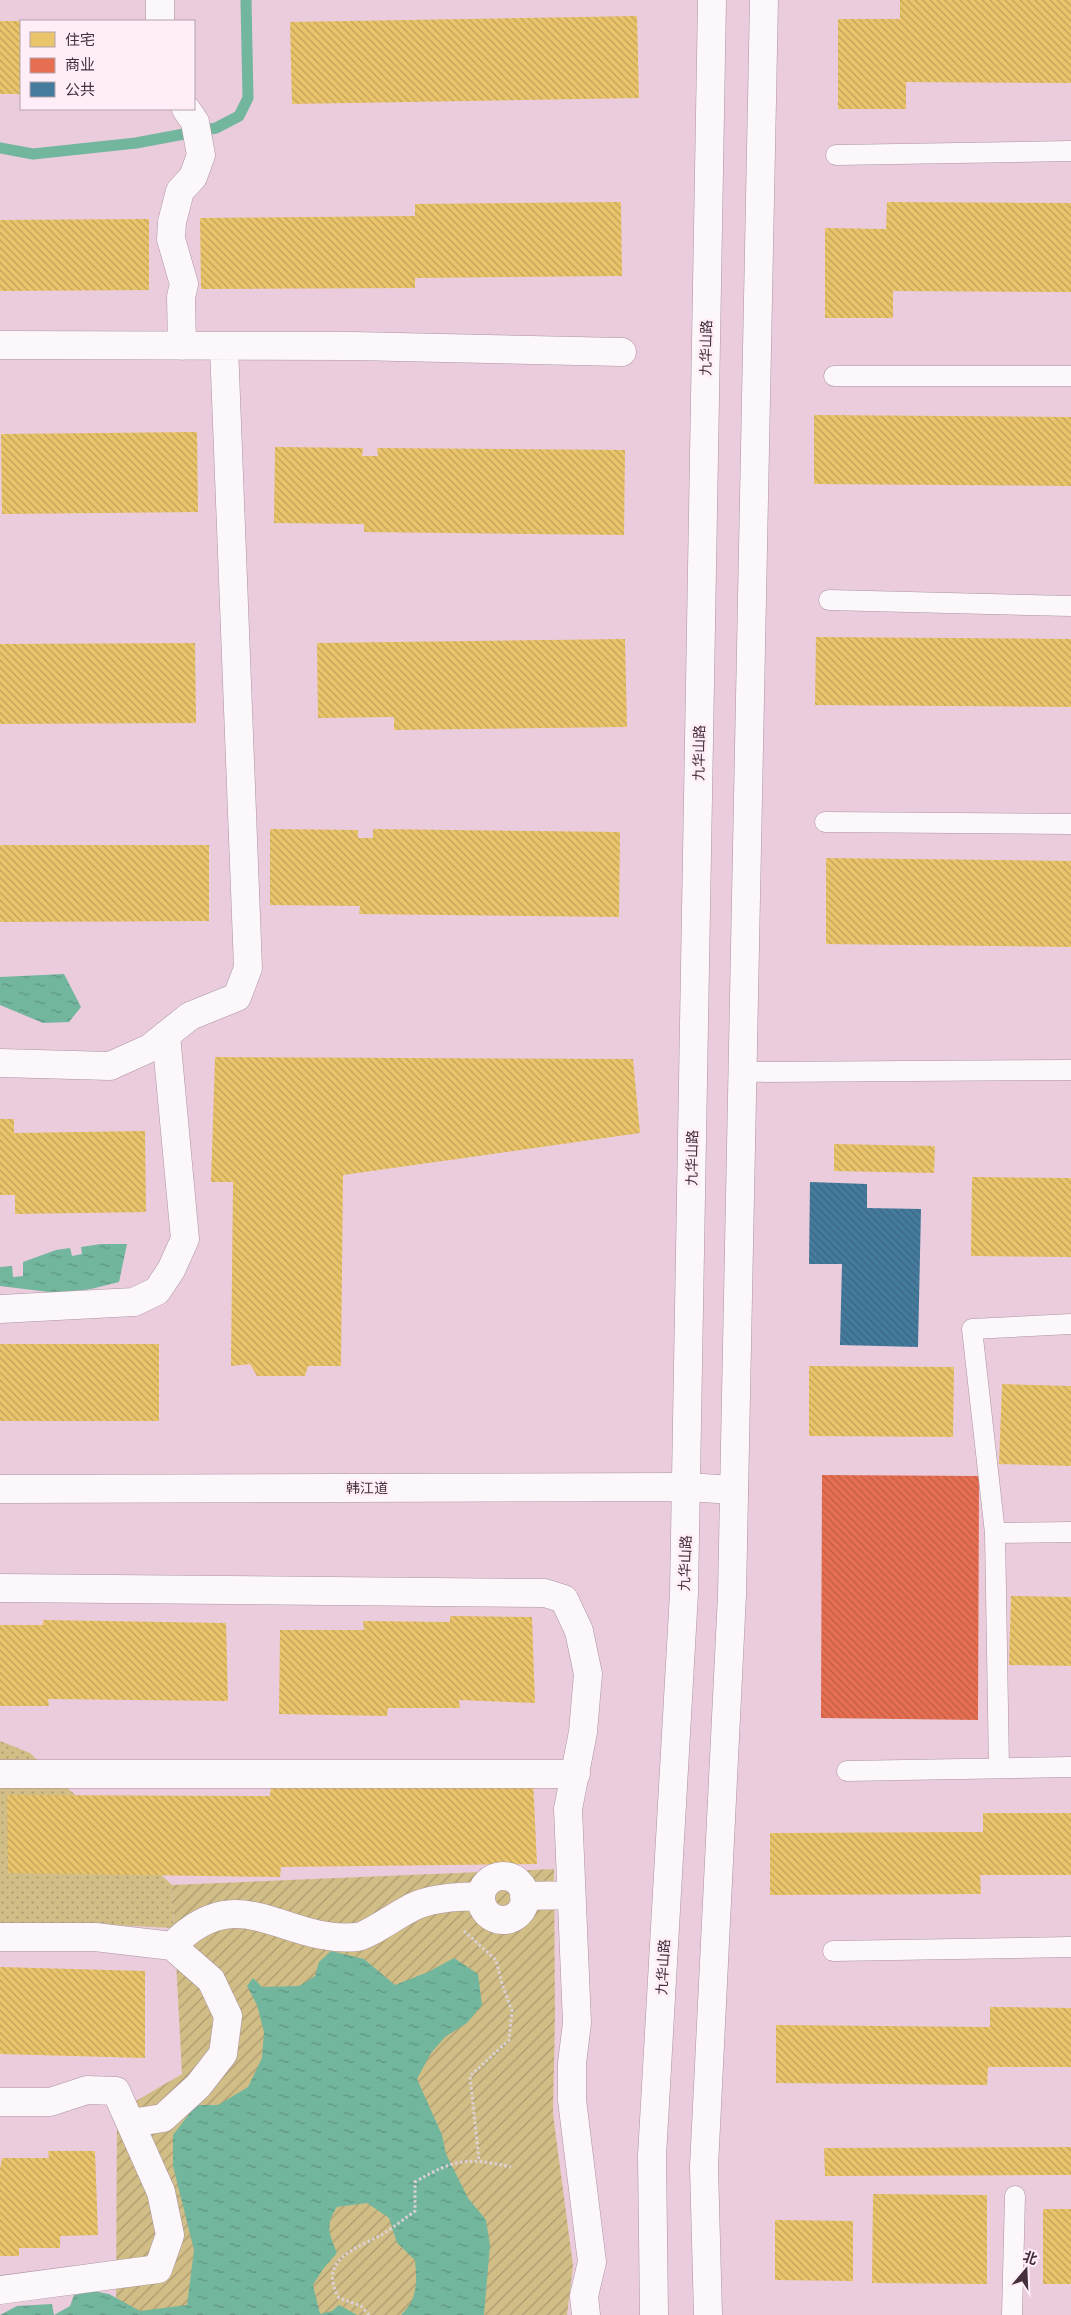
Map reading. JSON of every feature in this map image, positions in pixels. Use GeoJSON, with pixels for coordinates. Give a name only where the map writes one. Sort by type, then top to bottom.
{"type":"FeatureCollection","features":[{"type":"Feature","properties":{"kind":"street"},"geometry":{"type":"LineString","coordinates":[[160,0],[160,20]]}},
{"type":"Feature","properties":{"kind":"street","name":"九华山路"},"geometry":{"type":"LineString","coordinates":[[654,2315],[652,2156],[683,1603],[686,1487],[712,0]]}},
{"type":"Feature","properties":{"kind":"street"},"geometry":{"type":"LineString","coordinates":[[708,2315],[704,2167],[731,1605],[764,0]]}},
{"type":"Feature","properties":{"kind":"street"},"geometry":{"type":"LineString","coordinates":[[182,346],[181,297],[184,284],[171,239],[172,222],[180,191],[193,177],[201,155],[191,115]]}},
{"type":"Feature","properties":{"kind":"street"},"geometry":{"type":"LineString","coordinates":[[0,345],[354,346],[622,352]]}},
{"type":"Feature","properties":{"kind":"street"},"geometry":{"type":"LineString","coordinates":[[0,1063],[110,1066],[150,1048],[190,1016],[237,997],[248,968],[224,346]]}},
{"type":"Feature","properties":{"kind":"street"},"geometry":{"type":"LineString","coordinates":[[0,1309],[134,1302],[156,1291],[171,1270],[185,1239],[166,1035]]}},
{"type":"Feature","properties":{"kind":"street","name":"韩江道"},"geometry":{"type":"LineString","coordinates":[[0,1489],[686,1487],[734,1490]]}},
{"type":"Feature","properties":{"kind":"street"},"geometry":{"type":"LineString","coordinates":[[0,1588],[546,1593],[564,1599],[579,1631],[588,1674],[576,1774],[568,1809],[577,2023],[572,2063],[572,2100],[592,2262],[584,2296],[586,2315]]}},
{"type":"Feature","properties":{"kind":"street"},"geometry":{"type":"LineString","coordinates":[[0,1774],[576,1774]]}},
{"type":"Feature","properties":{"kind":"street"},"geometry":{"type":"LineString","coordinates":[[172,1946],[183,1934],[217,1915],[254,1914],[303,1931],[334,1937],[359,1937],[418,1904],[447,1898],[481,1896],[487,1883],[493,1879],[506,1877],[519,1884],[524,1896],[571,1895]]}},
{"type":"Feature","properties":{"kind":"street"},"geometry":{"type":"LineString","coordinates":[[0,1937],[95,1937],[172,1946],[211,1980],[228,2016],[223,2054],[198,2086],[163,2118],[131,2123]]}},
{"type":"Feature","properties":{"kind":"street"},"geometry":{"type":"LineString","coordinates":[[0,2102],[50,2102],[87,2090],[116,2091],[161,2192],[170,2235],[158,2269],[0,2290]]}},
{"type":"Feature","properties":{"kind":"lane"},"geometry":{"type":"LineString","coordinates":[[836,155],[1071,150]]}},
{"type":"Feature","properties":{"kind":"lane"},"geometry":{"type":"LineString","coordinates":[[834,376],[1071,376]]}},
{"type":"Feature","properties":{"kind":"lane"},"geometry":{"type":"LineString","coordinates":[[829,600],[1071,606]]}},
{"type":"Feature","properties":{"kind":"lane"},"geometry":{"type":"LineString","coordinates":[[825,822],[1071,824]]}},
{"type":"Feature","properties":{"kind":"lane"},"geometry":{"type":"LineString","coordinates":[[742,1072],[1071,1070]]}},
{"type":"Feature","properties":{"kind":"lane"},"geometry":{"type":"LineString","coordinates":[[999,1768],[995,1533],[972,1329],[1071,1324]]}},
{"type":"Feature","properties":{"kind":"lane"},"geometry":{"type":"LineString","coordinates":[[995,1533],[1071,1532]]}},
{"type":"Feature","properties":{"kind":"lane"},"geometry":{"type":"LineString","coordinates":[[847,1771],[1071,1767]]}},
{"type":"Feature","properties":{"kind":"lane"},"geometry":{"type":"LineString","coordinates":[[832,1951],[1071,1947]]}},
{"type":"Feature","properties":{"kind":"lane"},"geometry":{"type":"LineString","coordinates":[[1012,2315],[1015,2196]]}},
{"type":"Feature","properties":{"kind":"path"},"geometry":{"type":"LineString","coordinates":[[447,1898],[457,1925],[477,1945],[496,1960],[512,2011],[509,2040],[470,2076],[479,2160]]}},
{"type":"Feature","properties":{"kind":"path"},"geometry":{"type":"LineString","coordinates":[[369,2315],[361,2306],[339,2298],[332,2285],[333,2274],[342,2256],[384,2233],[415,2211],[414,2182],[440,2167],[458,2162],[479,2160],[512,2167]]}},
{"type":"Feature","properties":{"kind":"shaded area"},"geometry":{"type":"Polygon","coordinates":[[[0,1741],[30,1753],[172,1885],[174,1928],[90,1924],[0,1926],[0,1741]]]}},
{"type":"Feature","properties":{"kind":"shaded area"},"geometry":{"type":"Polygon","coordinates":[[[554,1869],[555,2014],[553,2114],[573,2266],[567,2315],[116,2315],[117,2112],[182,2074],[172,1885],[554,1869]]]}},
{"type":"Feature","properties":{"kind":"water"},"geometry":{"type":"Polygon","coordinates":[[[64,974],[81,1007],[69,1022],[43,1023],[0,1005],[0,977],[64,974]]]}},
{"type":"Feature","properties":{"kind":"water"},"geometry":{"type":"Polygon","coordinates":[[[101,1244],[127,1244],[119,1282],[91,1289],[57,1293],[0,1286],[0,1267],[12,1266],[13,1277],[23,1276],[23,1262],[56,1250],[70,1248],[72,1256],[82,1254],[81,1247],[101,1244]]]}},
{"type":"Feature","properties":{"kind":"water"},"geometry":{"type":"Polygon","coordinates":[[[331,1951],[364,1959],[395,1985],[428,1972],[454,1958],[478,1974],[482,2005],[467,2023],[445,2037],[431,2053],[417,2079],[442,2135],[446,2154],[468,2198],[486,2220],[490,2245],[484,2315],[401,2315],[411,2303],[415,2290],[415,2260],[397,2243],[389,2218],[367,2203],[337,2207],[331,2219],[329,2230],[337,2253],[323,2269],[313,2285],[320,2314],[332,2311],[339,2305],[357,2315],[54,2315],[70,2306],[74,2295],[93,2291],[109,2294],[140,2311],[187,2305],[194,2250],[173,2166],[173,2135],[196,2105],[218,2105],[248,2087],[262,2058],[264,2032],[257,2005],[247,1986],[253,1978],[262,1987],[299,1986],[315,1976],[319,1962],[331,1951]]]}},
{"type":"Feature","properties":{"kind":"water"},"geometry":{"type":"Polygon","coordinates":[[[52,2304],[54,2315],[0,2315],[17,2306],[52,2304]]]}},
{"type":"Feature","properties":{"kind":"building: 住宅"},"geometry":{"type":"Polygon","coordinates":[[[900,0],[1071,0],[1071,83],[906,82],[906,109],[838,109],[838,19],[900,19],[900,0]]]}},
{"type":"Feature","properties":{"kind":"building: 住宅"},"geometry":{"type":"Polygon","coordinates":[[[637,16],[639,98],[292,104],[290,22],[637,16]]]}},
{"type":"Feature","properties":{"kind":"building: 住宅"},"geometry":{"type":"Polygon","coordinates":[[[0,21],[20,21],[20,94],[0,94],[0,21]]]}},
{"type":"Feature","properties":{"kind":"building: 住宅"},"geometry":{"type":"Polygon","coordinates":[[[621,202],[622,276],[415,278],[415,288],[201,289],[200,218],[415,216],[415,204],[621,202]]]}},
{"type":"Feature","properties":{"kind":"building: 住宅"},"geometry":{"type":"Polygon","coordinates":[[[887,202],[1071,203],[1071,292],[893,291],[893,318],[825,318],[825,228],[886,229],[887,202]]]}},
{"type":"Feature","properties":{"kind":"building: 住宅"},"geometry":{"type":"Polygon","coordinates":[[[149,219],[149,290],[0,291],[0,220],[149,219]]]}},
{"type":"Feature","properties":{"kind":"building: 住宅"},"geometry":{"type":"Polygon","coordinates":[[[814,415],[1071,417],[1071,486],[814,484],[814,415]]]}},
{"type":"Feature","properties":{"kind":"building: 住宅"},"geometry":{"type":"Polygon","coordinates":[[[197,432],[198,512],[2,514],[1,434],[197,432]]]}},
{"type":"Feature","properties":{"kind":"building: 住宅"},"geometry":{"type":"Polygon","coordinates":[[[275,447],[363,448],[362,456],[378,456],[377,448],[625,450],[624,535],[364,532],[364,524],[274,523],[275,447]]]}},
{"type":"Feature","properties":{"kind":"building: 住宅"},"geometry":{"type":"Polygon","coordinates":[[[816,637],[1071,639],[1071,707],[815,705],[816,637]]]}},
{"type":"Feature","properties":{"kind":"building: 住宅"},"geometry":{"type":"Polygon","coordinates":[[[625,639],[627,727],[394,730],[394,717],[318,718],[317,643],[625,639]]]}},
{"type":"Feature","properties":{"kind":"building: 住宅"},"geometry":{"type":"Polygon","coordinates":[[[195,643],[196,723],[0,724],[0,644],[195,643]]]}},
{"type":"Feature","properties":{"kind":"building: 住宅"},"geometry":{"type":"Polygon","coordinates":[[[270,829],[358,830],[358,838],[373,838],[373,829],[620,832],[619,917],[359,914],[360,906],[270,905],[270,829]]]}},
{"type":"Feature","properties":{"kind":"building: 住宅"},"geometry":{"type":"Polygon","coordinates":[[[0,845],[209,845],[209,921],[0,922],[0,845]]]}},
{"type":"Feature","properties":{"kind":"building: 住宅"},"geometry":{"type":"Polygon","coordinates":[[[826,858],[1071,861],[1071,947],[826,944],[826,858]]]}},
{"type":"Feature","properties":{"kind":"building: 住宅"},"geometry":{"type":"Polygon","coordinates":[[[215,1057],[633,1059],[640,1133],[343,1175],[341,1366],[308,1366],[305,1376],[257,1376],[250,1364],[231,1366],[233,1182],[211,1182],[215,1057]]]}},
{"type":"Feature","properties":{"kind":"building: 住宅"},"geometry":{"type":"Polygon","coordinates":[[[0,1119],[14,1119],[14,1133],[145,1131],[146,1212],[15,1214],[15,1195],[0,1195],[0,1119]]]}},
{"type":"Feature","properties":{"kind":"building: 住宅"},"geometry":{"type":"Polygon","coordinates":[[[834,1144],[935,1146],[934,1173],[834,1171],[834,1144]]]}},
{"type":"Feature","properties":{"kind":"building: 住宅"},"geometry":{"type":"Polygon","coordinates":[[[972,1177],[1071,1178],[1071,1257],[971,1256],[972,1177]]]}},
{"type":"Feature","properties":{"kind":"building: 住宅"},"geometry":{"type":"Polygon","coordinates":[[[0,1344],[159,1344],[159,1421],[0,1421],[0,1344]]]}},
{"type":"Feature","properties":{"kind":"building: 住宅"},"geometry":{"type":"Polygon","coordinates":[[[809,1366],[954,1367],[953,1437],[809,1436],[809,1366]]]}},
{"type":"Feature","properties":{"kind":"building: 住宅"},"geometry":{"type":"Polygon","coordinates":[[[1002,1384],[1071,1386],[1071,1466],[999,1464],[1002,1384]]]}},
{"type":"Feature","properties":{"kind":"building: 住宅"},"geometry":{"type":"Polygon","coordinates":[[[1011,1596],[1071,1597],[1071,1666],[1009,1665],[1011,1596]]]}},
{"type":"Feature","properties":{"kind":"building: 住宅"},"geometry":{"type":"Polygon","coordinates":[[[450,1616],[532,1617],[535,1703],[459,1700],[460,1708],[388,1708],[387,1716],[279,1714],[280,1630],[364,1630],[363,1621],[450,1622],[450,1616]]]}},
{"type":"Feature","properties":{"kind":"building: 住宅"},"geometry":{"type":"Polygon","coordinates":[[[43,1620],[226,1623],[228,1701],[48,1699],[49,1706],[0,1706],[0,1625],[43,1625],[43,1620]]]}},
{"type":"Feature","properties":{"kind":"building: 住宅"},"geometry":{"type":"Polygon","coordinates":[[[533,1780],[537,1864],[281,1867],[280,1877],[8,1873],[7,1795],[270,1796],[271,1786],[533,1780]]]}},
{"type":"Feature","properties":{"kind":"building: 住宅"},"geometry":{"type":"Polygon","coordinates":[[[983,1813],[1071,1813],[1071,1875],[980,1875],[981,1894],[770,1895],[770,1833],[983,1832],[983,1813]]]}},
{"type":"Feature","properties":{"kind":"building: 住宅"},"geometry":{"type":"Polygon","coordinates":[[[0,1967],[145,1971],[145,2058],[0,2054],[0,1967]]]}},
{"type":"Feature","properties":{"kind":"building: 住宅"},"geometry":{"type":"Polygon","coordinates":[[[990,2007],[1071,2008],[1071,2067],[988,2067],[987,2085],[776,2083],[776,2025],[990,2027],[990,2007]]]}},
{"type":"Feature","properties":{"kind":"building: 住宅"},"geometry":{"type":"Polygon","coordinates":[[[1071,2147],[1071,2175],[825,2176],[824,2148],[1071,2147]]]}},
{"type":"Feature","properties":{"kind":"building: 住宅"},"geometry":{"type":"Polygon","coordinates":[[[48,2151],[95,2151],[98,2235],[60,2236],[60,2248],[19,2248],[19,2256],[0,2256],[0,2169],[2,2158],[49,2158],[48,2151]]]}},
{"type":"Feature","properties":{"kind":"building: 住宅"},"geometry":{"type":"Polygon","coordinates":[[[873,2194],[987,2195],[987,2284],[872,2283],[873,2194]]]}},
{"type":"Feature","properties":{"kind":"building: 住宅"},"geometry":{"type":"Polygon","coordinates":[[[1043,2209],[1071,2209],[1071,2284],[1043,2284],[1043,2209]]]}},
{"type":"Feature","properties":{"kind":"building: 住宅"},"geometry":{"type":"Polygon","coordinates":[[[775,2220],[853,2221],[853,2281],[775,2280],[775,2220]]]}},
{"type":"Feature","properties":{"kind":"building: 商业"},"geometry":{"type":"Polygon","coordinates":[[[822,1475],[979,1476],[978,1720],[821,1718],[822,1475]]]}},
{"type":"Feature","properties":{"kind":"building: 公共"},"geometry":{"type":"Polygon","coordinates":[[[810,1182],[867,1184],[867,1208],[921,1209],[918,1347],[840,1345],[842,1264],[809,1264],[810,1182]]]}},
{"type":"Feature","properties":{"kind":"waterway"},"geometry":{"type":"LineString","coordinates":[[0,148],[33,154],[136,143],[216,128],[239,116],[248,98],[246,0]]}}]}
